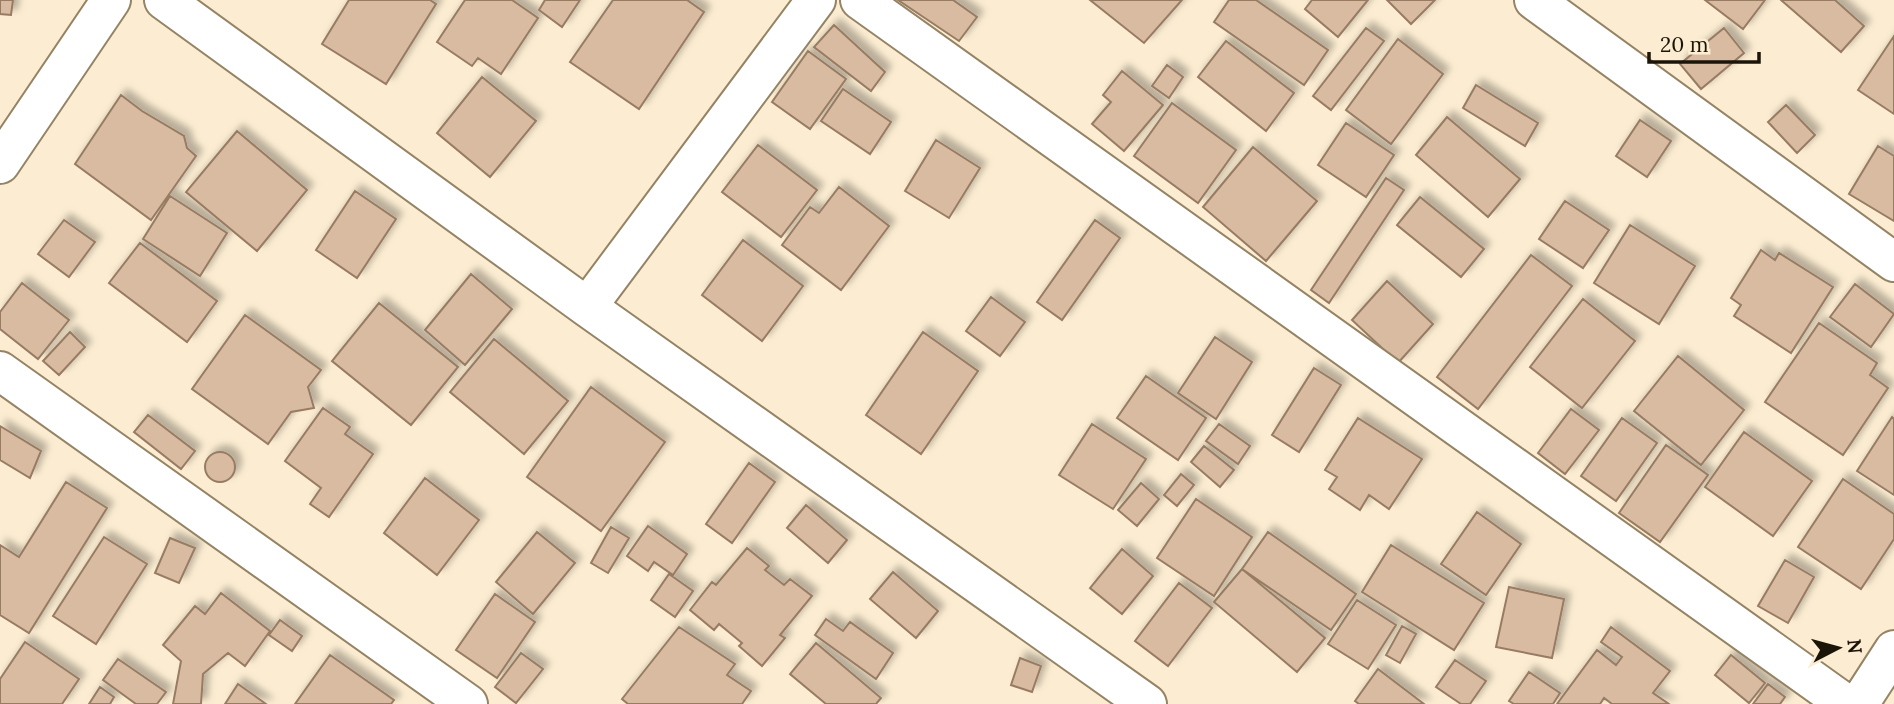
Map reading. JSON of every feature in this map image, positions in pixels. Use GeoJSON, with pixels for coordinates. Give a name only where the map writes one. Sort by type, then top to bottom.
{"type":"FeatureCollection","features":[{"type":"Feature","properties":{"kind":"street"},"geometry":{"type":"LineString","coordinates":[[0,164],[111,0]]}},
{"type":"Feature","properties":{"kind":"street"},"geometry":{"type":"LineString","coordinates":[[164,0],[587,307],[1147,704]]}},
{"type":"Feature","properties":{"kind":"street"},"geometry":{"type":"LineString","coordinates":[[587,307],[816,0]]}},
{"type":"Feature","properties":{"kind":"street"},"geometry":{"type":"LineString","coordinates":[[860,0],[1846,704]]}},
{"type":"Feature","properties":{"kind":"street"},"geometry":{"type":"LineString","coordinates":[[1534,0],[1894,262]]}},
{"type":"Feature","properties":{"kind":"street"},"geometry":{"type":"LineString","coordinates":[[0,371],[468,704]]}},
{"type":"Feature","properties":{"kind":"street"},"geometry":{"type":"LineString","coordinates":[[1859,704],[1894,650]]}},
{"type":"Feature","properties":{"kind":"building"},"geometry":{"type":"Polygon","coordinates":[[[0,0],[13,0],[11,15],[0,14],[0,0]]]}},
{"type":"Feature","properties":{"kind":"building"},"geometry":{"type":"Polygon","coordinates":[[[349,0],[430,0],[436,4],[386,84],[322,44],[349,0]]]}},
{"type":"Feature","properties":{"kind":"building"},"geometry":{"type":"Polygon","coordinates":[[[465,0],[512,0],[538,18],[501,74],[478,58],[472,66],[437,42],[465,0]]]}},
{"type":"Feature","properties":{"kind":"building"},"geometry":{"type":"Polygon","coordinates":[[[545,0],[580,0],[562,27],[539,10],[545,0]]]}},
{"type":"Feature","properties":{"kind":"building"},"geometry":{"type":"Polygon","coordinates":[[[613,0],[687,0],[704,12],[639,109],[570,62],[613,0]]]}},
{"type":"Feature","properties":{"kind":"building"},"geometry":{"type":"Polygon","coordinates":[[[898,0],[953,0],[977,17],[959,41],[898,0]]]}},
{"type":"Feature","properties":{"kind":"building"},"geometry":{"type":"Polygon","coordinates":[[[1090,0],[1182,0],[1144,43],[1090,0]]]}},
{"type":"Feature","properties":{"kind":"building"},"geometry":{"type":"Polygon","coordinates":[[[1229,0],[1256,0],[1328,50],[1304,85],[1214,22],[1229,0]]]}},
{"type":"Feature","properties":{"kind":"building"},"geometry":{"type":"Polygon","coordinates":[[[1312,0],[1368,0],[1338,37],[1305,9],[1312,0]]]}},
{"type":"Feature","properties":{"kind":"building"},"geometry":{"type":"Polygon","coordinates":[[[1387,0],[1435,0],[1411,24],[1387,0]]]}},
{"type":"Feature","properties":{"kind":"building"},"geometry":{"type":"Polygon","coordinates":[[[1705,0],[1765,0],[1743,29],[1705,0]]]}},
{"type":"Feature","properties":{"kind":"building"},"geometry":{"type":"Polygon","coordinates":[[[1781,0],[1835,0],[1864,26],[1841,52],[1781,0]]]}},
{"type":"Feature","properties":{"kind":"building"},"geometry":{"type":"Polygon","coordinates":[[[834,25],[885,72],[871,91],[814,47],[834,25]]]}},
{"type":"Feature","properties":{"kind":"building"},"geometry":{"type":"Polygon","coordinates":[[[1366,28],[1384,41],[1331,110],[1313,96],[1366,28]]]}},
{"type":"Feature","properties":{"kind":"building"},"geometry":{"type":"Polygon","coordinates":[[[1724,28],[1744,53],[1701,89],[1680,64],[1724,28]]]}},
{"type":"Feature","properties":{"kind":"building"},"geometry":{"type":"Polygon","coordinates":[[[1894,36],[1894,114],[1858,90],[1894,36]]]}},
{"type":"Feature","properties":{"kind":"building"},"geometry":{"type":"Polygon","coordinates":[[[1398,39],[1443,74],[1391,144],[1346,110],[1398,39]]]}},
{"type":"Feature","properties":{"kind":"building"},"geometry":{"type":"Polygon","coordinates":[[[1226,41],[1294,93],[1266,131],[1198,77],[1226,41]]]}},
{"type":"Feature","properties":{"kind":"building"},"geometry":{"type":"Polygon","coordinates":[[[808,51],[846,79],[810,129],[772,102],[808,51]]]}},
{"type":"Feature","properties":{"kind":"building"},"geometry":{"type":"Polygon","coordinates":[[[1167,65],[1183,77],[1169,98],[1152,86],[1167,65]]]}},
{"type":"Feature","properties":{"kind":"building"},"geometry":{"type":"Polygon","coordinates":[[[1122,71],[1163,105],[1124,151],[1092,124],[1111,102],[1103,95],[1122,71]]]}},
{"type":"Feature","properties":{"kind":"building"},"geometry":{"type":"Polygon","coordinates":[[[482,77],[536,121],[490,177],[437,133],[482,77]]]}},
{"type":"Feature","properties":{"kind":"building"},"geometry":{"type":"Polygon","coordinates":[[[1476,85],[1538,123],[1525,146],[1463,108],[1476,85]]]}},
{"type":"Feature","properties":{"kind":"building"},"geometry":{"type":"Polygon","coordinates":[[[843,89],[891,122],[870,154],[821,121],[843,89]]]}},
{"type":"Feature","properties":{"kind":"building"},"geometry":{"type":"Polygon","coordinates":[[[121,95],[184,136],[187,148],[196,156],[151,220],[75,164],[121,95]]]}},
{"type":"Feature","properties":{"kind":"building"},"geometry":{"type":"Polygon","coordinates":[[[1172,103],[1236,150],[1198,203],[1134,156],[1172,103]]]}},
{"type":"Feature","properties":{"kind":"building"},"geometry":{"type":"Polygon","coordinates":[[[1786,105],[1815,135],[1797,153],[1768,122],[1786,105]]]}},
{"type":"Feature","properties":{"kind":"building"},"geometry":{"type":"Polygon","coordinates":[[[1447,117],[1520,179],[1488,217],[1416,155],[1447,117]]]}},
{"type":"Feature","properties":{"kind":"building"},"geometry":{"type":"Polygon","coordinates":[[[1640,120],[1671,141],[1647,177],[1616,156],[1640,120]]]}},
{"type":"Feature","properties":{"kind":"building"},"geometry":{"type":"Polygon","coordinates":[[[1346,123],[1394,155],[1366,197],[1318,165],[1346,123]]]}},
{"type":"Feature","properties":{"kind":"building"},"geometry":{"type":"Polygon","coordinates":[[[237,131],[307,190],[257,251],[186,192],[237,131]]]}},
{"type":"Feature","properties":{"kind":"building"},"geometry":{"type":"Polygon","coordinates":[[[936,140],[980,168],[949,218],[905,191],[936,140]]]}},
{"type":"Feature","properties":{"kind":"building"},"geometry":{"type":"Polygon","coordinates":[[[758,145],[817,190],[781,237],[722,192],[758,145]]]}},
{"type":"Feature","properties":{"kind":"building"},"geometry":{"type":"Polygon","coordinates":[[[1878,146],[1894,156],[1894,221],[1849,194],[1878,146]]]}},
{"type":"Feature","properties":{"kind":"building"},"geometry":{"type":"Polygon","coordinates":[[[1253,147],[1317,201],[1266,261],[1203,207],[1253,147]]]}},
{"type":"Feature","properties":{"kind":"building"},"geometry":{"type":"Polygon","coordinates":[[[1386,178],[1404,190],[1329,303],[1311,290],[1386,178]]]}},
{"type":"Feature","properties":{"kind":"building"},"geometry":{"type":"Polygon","coordinates":[[[839,187],[889,226],[841,290],[782,245],[810,207],[819,213],[839,187]]]}},
{"type":"Feature","properties":{"kind":"building"},"geometry":{"type":"Polygon","coordinates":[[[355,191],[396,219],[357,278],[316,250],[355,191]]]}},
{"type":"Feature","properties":{"kind":"building"},"geometry":{"type":"Polygon","coordinates":[[[170,196],[227,233],[200,276],[143,239],[170,196]]]}},
{"type":"Feature","properties":{"kind":"building"},"geometry":{"type":"Polygon","coordinates":[[[1420,197],[1484,249],[1461,277],[1397,225],[1420,197]]]}},
{"type":"Feature","properties":{"kind":"building"},"geometry":{"type":"Polygon","coordinates":[[[1565,201],[1609,230],[1583,268],[1539,239],[1565,201]]]}},
{"type":"Feature","properties":{"kind":"building"},"geometry":{"type":"Polygon","coordinates":[[[64,220],[95,242],[69,277],[38,254],[64,220]]]}},
{"type":"Feature","properties":{"kind":"building"},"geometry":{"type":"Polygon","coordinates":[[[1095,220],[1120,238],[1062,320],[1037,302],[1095,220]]]}},
{"type":"Feature","properties":{"kind":"building"},"geometry":{"type":"Polygon","coordinates":[[[1630,225],[1695,266],[1659,324],[1594,283],[1630,225]]]}},
{"type":"Feature","properties":{"kind":"building"},"geometry":{"type":"Polygon","coordinates":[[[743,240],[803,286],[762,341],[702,295],[743,240]]]}},
{"type":"Feature","properties":{"kind":"building"},"geometry":{"type":"Polygon","coordinates":[[[140,243],[217,301],[187,342],[109,283],[140,243]]]}},
{"type":"Feature","properties":{"kind":"building"},"geometry":{"type":"Polygon","coordinates":[[[1761,250],[1775,260],[1779,253],[1833,287],[1791,353],[1734,316],[1741,305],[1731,298],[1761,250]]]}},
{"type":"Feature","properties":{"kind":"building"},"geometry":{"type":"Polygon","coordinates":[[[1531,255],[1572,286],[1478,409],[1437,377],[1531,255]]]}},
{"type":"Feature","properties":{"kind":"building"},"geometry":{"type":"Polygon","coordinates":[[[471,274],[512,309],[465,365],[425,330],[471,274]]]}},
{"type":"Feature","properties":{"kind":"building"},"geometry":{"type":"Polygon","coordinates":[[[1387,281],[1433,324],[1398,363],[1352,320],[1387,281]]]}},
{"type":"Feature","properties":{"kind":"building"},"geometry":{"type":"Polygon","coordinates":[[[22,283],[69,320],[38,359],[0,329],[0,312],[22,283]]]}},
{"type":"Feature","properties":{"kind":"building"},"geometry":{"type":"Polygon","coordinates":[[[1855,284],[1894,314],[1871,347],[1830,317],[1855,284]]]}},
{"type":"Feature","properties":{"kind":"building"},"geometry":{"type":"Polygon","coordinates":[[[991,297],[1025,322],[1000,356],[966,331],[991,297]]]}},
{"type":"Feature","properties":{"kind":"building"},"geometry":{"type":"Polygon","coordinates":[[[1583,299],[1635,341],[1582,408],[1530,367],[1583,299]]]}},
{"type":"Feature","properties":{"kind":"building"},"geometry":{"type":"Polygon","coordinates":[[[379,303],[458,367],[411,425],[332,361],[379,303]]]}},
{"type":"Feature","properties":{"kind":"building"},"geometry":{"type":"Polygon","coordinates":[[[245,315],[321,370],[308,387],[314,408],[291,412],[268,444],[192,389],[245,315]]]}},
{"type":"Feature","properties":{"kind":"building"},"geometry":{"type":"Polygon","coordinates":[[[1819,323],[1877,363],[1870,375],[1888,388],[1843,455],[1765,402],[1819,323]]]}},
{"type":"Feature","properties":{"kind":"building"},"geometry":{"type":"Polygon","coordinates":[[[70,332],[85,347],[59,375],[43,361],[70,332]]]}},
{"type":"Feature","properties":{"kind":"building"},"geometry":{"type":"Polygon","coordinates":[[[923,332],[978,371],[921,454],[866,415],[923,332]]]}},
{"type":"Feature","properties":{"kind":"building"},"geometry":{"type":"Polygon","coordinates":[[[1215,337],[1252,362],[1216,419],[1178,393],[1215,337]]]}},
{"type":"Feature","properties":{"kind":"building"},"geometry":{"type":"Polygon","coordinates":[[[494,339],[568,401],[524,454],[450,392],[494,339]]]}},
{"type":"Feature","properties":{"kind":"building"},"geometry":{"type":"Polygon","coordinates":[[[1678,356],[1744,410],[1701,465],[1634,411],[1678,356]]]}},
{"type":"Feature","properties":{"kind":"building"},"geometry":{"type":"Polygon","coordinates":[[[1314,368],[1341,385],[1299,452],[1272,435],[1314,368]]]}},
{"type":"Feature","properties":{"kind":"building"},"geometry":{"type":"Polygon","coordinates":[[[1146,376],[1206,418],[1178,460],[1117,418],[1146,376]]]}},
{"type":"Feature","properties":{"kind":"building"},"geometry":{"type":"Polygon","coordinates":[[[591,387],[665,442],[601,531],[527,477],[591,387]]]}},
{"type":"Feature","properties":{"kind":"building"},"geometry":{"type":"Polygon","coordinates":[[[323,408],[350,427],[345,434],[373,454],[329,517],[310,504],[321,488],[285,461],[323,408]]]}},
{"type":"Feature","properties":{"kind":"building"},"geometry":{"type":"Polygon","coordinates":[[[1571,409],[1599,430],[1565,474],[1538,453],[1571,409]]]}},
{"type":"Feature","properties":{"kind":"building"},"geometry":{"type":"Polygon","coordinates":[[[148,415],[195,451],[181,469],[134,432],[148,415]]]}},
{"type":"Feature","properties":{"kind":"building"},"geometry":{"type":"Polygon","coordinates":[[[1892,417],[1894,419],[1894,495],[1857,471],[1892,417]]]}},
{"type":"Feature","properties":{"kind":"building"},"geometry":{"type":"Polygon","coordinates":[[[1358,418],[1422,459],[1389,509],[1369,495],[1360,510],[1329,489],[1337,477],[1325,470],[1358,418]]]}},
{"type":"Feature","properties":{"kind":"building"},"geometry":{"type":"Polygon","coordinates":[[[1622,418],[1657,443],[1616,501],[1581,476],[1622,418]]]}},
{"type":"Feature","properties":{"kind":"building"},"geometry":{"type":"Polygon","coordinates":[[[1092,424],[1146,459],[1113,509],[1059,475],[1092,424]]]}},
{"type":"Feature","properties":{"kind":"building"},"geometry":{"type":"Polygon","coordinates":[[[1219,424],[1250,446],[1238,464],[1206,441],[1219,424]]]}},
{"type":"Feature","properties":{"kind":"building"},"geometry":{"type":"Polygon","coordinates":[[[0,426],[41,451],[30,478],[0,460],[0,426]]]}},
{"type":"Feature","properties":{"kind":"building"},"geometry":{"type":"Polygon","coordinates":[[[1744,432],[1812,481],[1773,536],[1705,487],[1744,432]]]}},
{"type":"Feature","properties":{"kind":"building"},"geometry":{"type":"Polygon","coordinates":[[[1666,445],[1708,475],[1660,542],[1619,513],[1666,445]]]}},
{"type":"Feature","properties":{"kind":"building"},"geometry":{"type":"Polygon","coordinates":[[[1204,446],[1234,470],[1220,487],[1191,462],[1204,446]]]}},
{"type":"Feature","properties":{"kind":"building"},"geometry":{"type":"Polygon","coordinates":[[[220,452],[231,456],[235,467],[231,478],[220,482],[209,478],[205,467],[209,456],[220,452]]]}},
{"type":"Feature","properties":{"kind":"building"},"geometry":{"type":"Polygon","coordinates":[[[749,463],[775,482],[732,543],[706,524],[749,463]]]}},
{"type":"Feature","properties":{"kind":"building"},"geometry":{"type":"Polygon","coordinates":[[[1181,474],[1194,485],[1177,506],[1164,495],[1181,474]]]}},
{"type":"Feature","properties":{"kind":"building"},"geometry":{"type":"Polygon","coordinates":[[[425,478],[479,520],[437,575],[384,533],[425,478]]]}},
{"type":"Feature","properties":{"kind":"building"},"geometry":{"type":"Polygon","coordinates":[[[1843,479],[1894,514],[1894,539],[1861,589],[1798,547],[1843,479]]]}},
{"type":"Feature","properties":{"kind":"building"},"geometry":{"type":"Polygon","coordinates":[[[66,482],[107,508],[29,633],[0,615],[0,545],[19,557],[66,482]]]}},
{"type":"Feature","properties":{"kind":"building"},"geometry":{"type":"Polygon","coordinates":[[[1141,483],[1159,499],[1137,526],[1118,510],[1141,483]]]}},
{"type":"Feature","properties":{"kind":"building"},"geometry":{"type":"Polygon","coordinates":[[[1196,499],[1252,537],[1214,596],[1157,558],[1196,499]]]}},
{"type":"Feature","properties":{"kind":"building"},"geometry":{"type":"Polygon","coordinates":[[[806,505],[847,540],[828,563],[787,528],[806,505]]]}},
{"type":"Feature","properties":{"kind":"building"},"geometry":{"type":"Polygon","coordinates":[[[1477,512],[1521,544],[1486,595],[1441,564],[1477,512]]]}},
{"type":"Feature","properties":{"kind":"building"},"geometry":{"type":"Polygon","coordinates":[[[648,526],[687,554],[673,575],[654,562],[648,571],[627,556],[648,526]]]}},
{"type":"Feature","properties":{"kind":"building"},"geometry":{"type":"Polygon","coordinates":[[[611,527],[629,538],[608,573],[591,563],[611,527]]]}},
{"type":"Feature","properties":{"kind":"building"},"geometry":{"type":"Polygon","coordinates":[[[537,532],[575,563],[533,614],[496,582],[537,532]]]}},
{"type":"Feature","properties":{"kind":"building"},"geometry":{"type":"Polygon","coordinates":[[[1268,532],[1356,594],[1331,630],[1242,569],[1268,532]]]}},
{"type":"Feature","properties":{"kind":"building"},"geometry":{"type":"Polygon","coordinates":[[[104,537],[147,564],[96,644],[53,616],[104,537]]]}},
{"type":"Feature","properties":{"kind":"building"},"geometry":{"type":"Polygon","coordinates":[[[170,538],[195,548],[179,583],[155,573],[170,538]]]}},
{"type":"Feature","properties":{"kind":"building"},"geometry":{"type":"Polygon","coordinates":[[[1391,545],[1484,603],[1454,650],[1362,592],[1391,545]]]}},
{"type":"Feature","properties":{"kind":"building"},"geometry":{"type":"Polygon","coordinates":[[[747,548],[769,566],[765,570],[784,585],[790,579],[812,596],[780,635],[785,638],[762,666],[739,646],[742,643],[719,624],[714,630],[690,610],[712,582],[716,585],[747,548]]]}},
{"type":"Feature","properties":{"kind":"building"},"geometry":{"type":"Polygon","coordinates":[[[1122,549],[1153,576],[1122,614],[1090,588],[1122,549]]]}},
{"type":"Feature","properties":{"kind":"building"},"geometry":{"type":"Polygon","coordinates":[[[1785,560],[1814,577],[1788,623],[1758,606],[1785,560]]]}},
{"type":"Feature","properties":{"kind":"building"},"geometry":{"type":"Polygon","coordinates":[[[1242,569],[1325,638],[1297,672],[1214,602],[1242,569]]]}},
{"type":"Feature","properties":{"kind":"building"},"geometry":{"type":"Polygon","coordinates":[[[893,572],[938,611],[916,638],[870,599],[893,572]]]}},
{"type":"Feature","properties":{"kind":"building"},"geometry":{"type":"Polygon","coordinates":[[[669,574],[693,591],[675,617],[651,600],[669,574]]]}},
{"type":"Feature","properties":{"kind":"building"},"geometry":{"type":"Polygon","coordinates":[[[1179,583],[1212,608],[1168,666],[1135,641],[1179,583]]]}},
{"type":"Feature","properties":{"kind":"building"},"geometry":{"type":"Polygon","coordinates":[[[1509,587],[1564,599],[1552,658],[1496,647],[1509,587]]]}},
{"type":"Feature","properties":{"kind":"building"},"geometry":{"type":"Polygon","coordinates":[[[221,593],[270,631],[245,666],[228,653],[203,674],[201,704],[173,704],[181,661],[163,645],[195,606],[205,614],[221,593]]]}},
{"type":"Feature","properties":{"kind":"building"},"geometry":{"type":"Polygon","coordinates":[[[495,594],[535,622],[497,678],[456,650],[495,594]]]}},
{"type":"Feature","properties":{"kind":"building"},"geometry":{"type":"Polygon","coordinates":[[[1357,600],[1396,625],[1368,669],[1328,644],[1357,600]]]}},
{"type":"Feature","properties":{"kind":"building"},"geometry":{"type":"Polygon","coordinates":[[[826,619],[843,631],[850,622],[893,653],[876,679],[815,635],[826,619]]]}},
{"type":"Feature","properties":{"kind":"building"},"geometry":{"type":"Polygon","coordinates":[[[280,620],[302,636],[292,651],[269,635],[280,620]]]}},
{"type":"Feature","properties":{"kind":"building"},"geometry":{"type":"Polygon","coordinates":[[[1402,626],[1416,634],[1400,663],[1386,655],[1402,626]]]}},
{"type":"Feature","properties":{"kind":"building"},"geometry":{"type":"Polygon","coordinates":[[[679,627],[735,664],[727,675],[751,691],[742,704],[628,704],[622,699],[679,627]]]}},
{"type":"Feature","properties":{"kind":"building"},"geometry":{"type":"Polygon","coordinates":[[[1611,627],[1670,671],[1653,693],[1669,704],[1612,704],[1604,698],[1600,704],[1557,704],[1597,650],[1616,665],[1622,657],[1601,642],[1611,627]]]}},
{"type":"Feature","properties":{"kind":"building"},"geometry":{"type":"Polygon","coordinates":[[[25,642],[79,679],[62,704],[0,704],[0,679],[25,642]]]}},
{"type":"Feature","properties":{"kind":"building"},"geometry":{"type":"Polygon","coordinates":[[[816,643],[881,698],[876,704],[826,704],[790,674],[816,643]]]}},
{"type":"Feature","properties":{"kind":"building"},"geometry":{"type":"Polygon","coordinates":[[[521,653],[543,669],[516,703],[495,687],[521,653]]]}},
{"type":"Feature","properties":{"kind":"building"},"geometry":{"type":"Polygon","coordinates":[[[330,655],[394,700],[391,704],[295,704],[330,655]]]}},
{"type":"Feature","properties":{"kind":"building"},"geometry":{"type":"Polygon","coordinates":[[[1731,655],[1765,683],[1749,703],[1715,675],[1731,655]]]}},
{"type":"Feature","properties":{"kind":"building"},"geometry":{"type":"Polygon","coordinates":[[[1020,658],[1041,666],[1032,692],[1011,685],[1020,658]]]}},
{"type":"Feature","properties":{"kind":"building"},"geometry":{"type":"Polygon","coordinates":[[[118,659],[166,692],[157,704],[136,704],[103,680],[118,659]]]}},
{"type":"Feature","properties":{"kind":"building"},"geometry":{"type":"Polygon","coordinates":[[[1455,660],[1486,681],[1470,704],[1461,704],[1436,687],[1455,660]]]}},
{"type":"Feature","properties":{"kind":"building"},"geometry":{"type":"Polygon","coordinates":[[[1378,669],[1424,704],[1359,704],[1355,701],[1378,669]]]}},
{"type":"Feature","properties":{"kind":"building"},"geometry":{"type":"Polygon","coordinates":[[[1529,672],[1560,693],[1553,704],[1514,704],[1509,701],[1529,672]]]}},
{"type":"Feature","properties":{"kind":"building"},"geometry":{"type":"Polygon","coordinates":[[[238,684],[266,704],[225,704],[238,684]]]}},
{"type":"Feature","properties":{"kind":"building"},"geometry":{"type":"Polygon","coordinates":[[[1768,684],[1785,697],[1780,704],[1753,704],[1768,684]]]}},
{"type":"Feature","properties":{"kind":"building"},"geometry":{"type":"Polygon","coordinates":[[[100,687],[114,697],[110,704],[89,704],[100,687]]]}}]}
